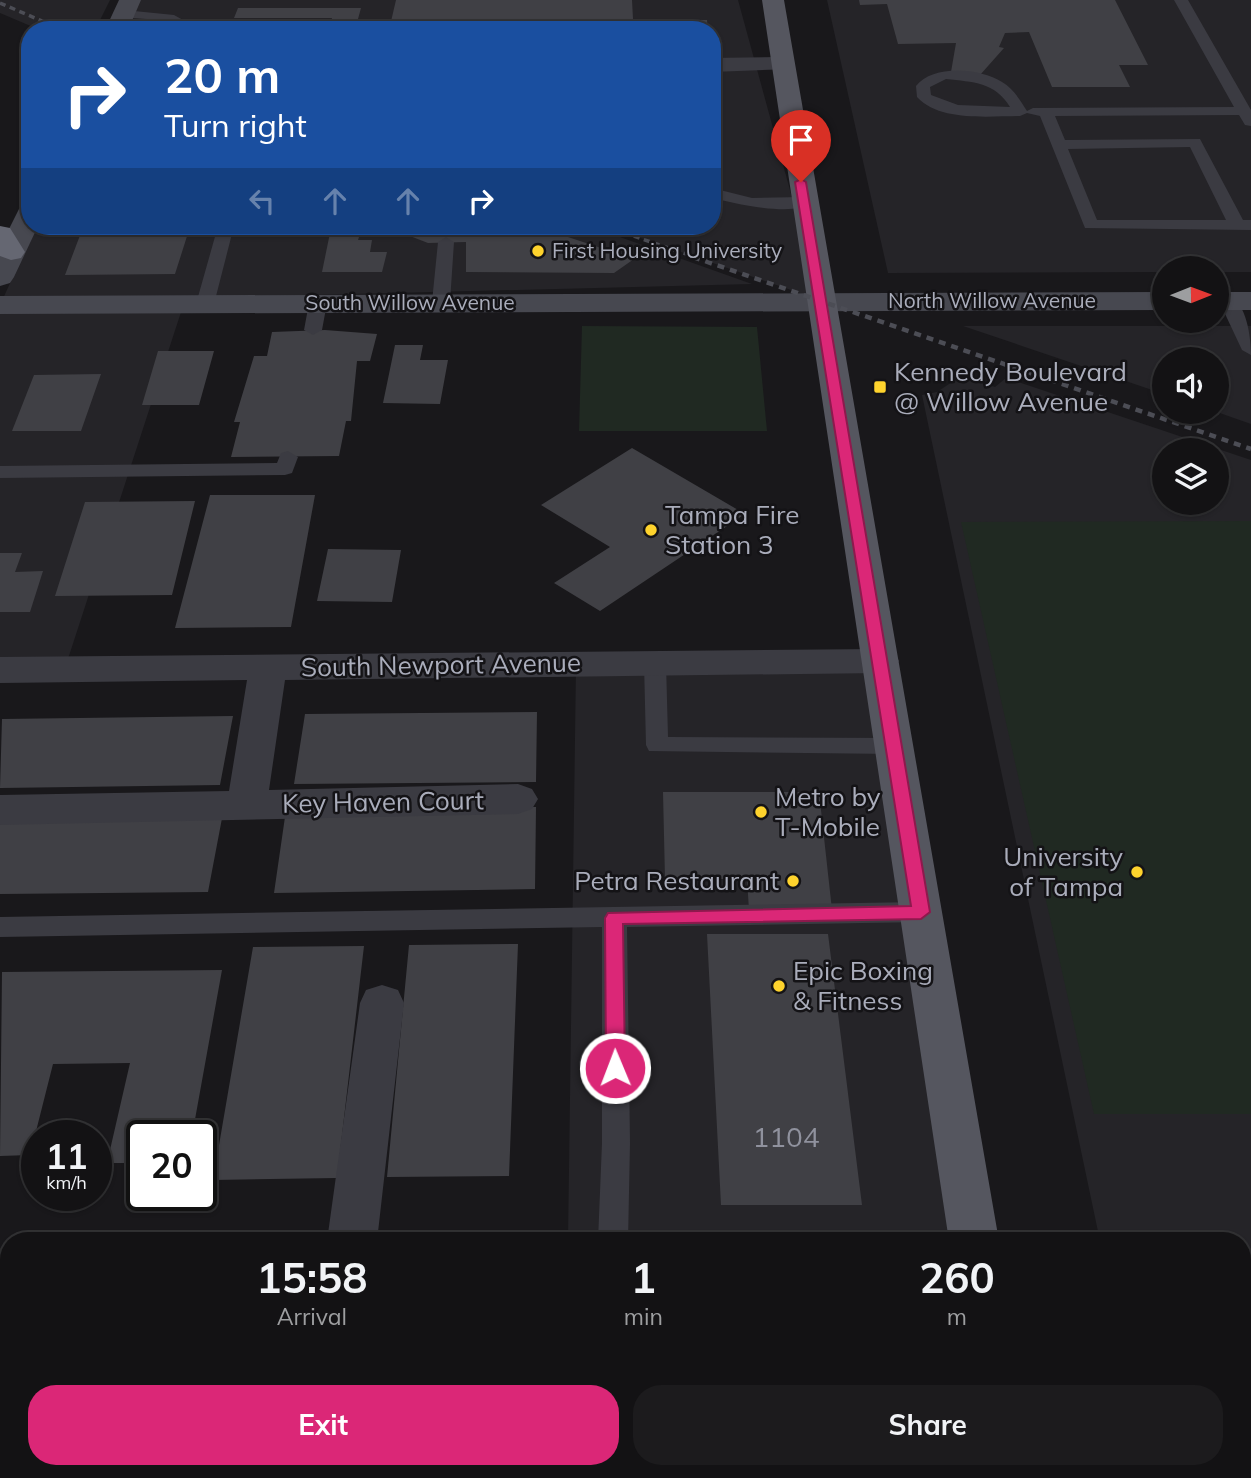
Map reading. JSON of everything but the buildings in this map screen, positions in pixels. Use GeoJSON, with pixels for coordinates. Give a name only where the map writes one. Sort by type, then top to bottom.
{"type":"FeatureCollection","features":[{"type":"Feature","properties":{"kind":"main road"},"geometry":{"type":"LineString","coordinates":[[773,0],[973,1232]]}},
{"type":"Feature","properties":{"kind":"street"},"geometry":{"type":"LineString","coordinates":[[721,65],[782,64]]}},
{"type":"Feature","properties":{"kind":"street"},"geometry":{"type":"LineString","coordinates":[[4,254],[21,227]]}},
{"type":"Feature","properties":{"kind":"street","name":"North Willow Avenue"},"geometry":{"type":"LineString","coordinates":[[820,300],[1152,301]]}},
{"type":"Feature","properties":{"kind":"street","name":"South Willow Avenue"},"geometry":{"type":"LineString","coordinates":[[0,305],[205,304],[315,316],[441,302],[820,300]]}},
{"type":"Feature","properties":{"kind":"street","name":"South Newport Avenue"},"geometry":{"type":"LineString","coordinates":[[0,670],[881,661]]}},
{"type":"Feature","properties":{"kind":"street","name":"Key Haven Court"},"geometry":{"type":"LineString","coordinates":[[247,805],[268,667]]}},
{"type":"Feature","properties":{"kind":"street","name":"Key Haven Court"},"geometry":{"type":"LineString","coordinates":[[0,810],[518,799]]}},
{"type":"Feature","properties":{"kind":"street"},"geometry":{"type":"LineString","coordinates":[[353,1232],[382,1003]]}},
{"type":"Feature","properties":{"kind":"lane"},"geometry":{"type":"LineString","coordinates":[[1181,0],[1247,117]]}},
{"type":"Feature","properties":{"kind":"lane"},"geometry":{"type":"LineString","coordinates":[[123,15],[159,15],[181,21]]}},
{"type":"Feature","properties":{"kind":"lane"},"geometry":{"type":"LineString","coordinates":[[1020,112],[1009,91],[999,82],[946,75],[930,79],[923,86],[924,97],[951,110],[1020,112],[1247,117]]}},
{"type":"Feature","properties":{"kind":"lane"},"geometry":{"type":"LineString","coordinates":[[1046,112],[1091,225],[1244,225]]}},
{"type":"Feature","properties":{"kind":"lane"},"geometry":{"type":"LineString","coordinates":[[1058,145],[1195,142],[1244,225]]}},
{"type":"Feature","properties":{"kind":"lane"},"geometry":{"type":"LineString","coordinates":[[721,195],[752,202],[804,202]]}},
{"type":"Feature","properties":{"kind":"lane"},"geometry":{"type":"LineString","coordinates":[[205,304],[224,235]]}},
{"type":"Feature","properties":{"kind":"lane"},"geometry":{"type":"LineString","coordinates":[[441,302],[446,242]]}},
{"type":"Feature","properties":{"kind":"lane"},"geometry":{"type":"LineString","coordinates":[[1232,301],[1251,350]]}},
{"type":"Feature","properties":{"kind":"lane"},"geometry":{"type":"LineString","coordinates":[[0,472],[285,469],[288,457]]}},
{"type":"Feature","properties":{"kind":"lane"},"geometry":{"type":"LineString","coordinates":[[654,663],[657,745],[895,746]]}},
{"type":"Feature","properties":{"kind":"lane"},"geometry":{"type":"LineString","coordinates":[[0,927],[921,912]]}},
{"type":"Feature","properties":{"kind":"lane"},"geometry":{"type":"LineString","coordinates":[[613,1232],[614,918]]}},
{"type":"Feature","properties":{"kind":"shaded area"},"geometry":{"type":"Polygon","coordinates":[[[0,0],[110,0],[100,21],[21,22],[0,13],[0,0]]]}},
{"type":"Feature","properties":{"kind":"shaded area"},"geometry":{"type":"Polygon","coordinates":[[[130,0],[738,0],[820,300],[632,235],[721,235],[721,21],[120,21],[130,0]]]}},
{"type":"Feature","properties":{"kind":"shaded area"},"geometry":{"type":"Polygon","coordinates":[[[827,0],[1251,0],[1251,272],[1229,272],[1229,256],[1152,256],[1152,272],[888,273],[827,0]]]}},
{"type":"Feature","properties":{"kind":"shaded area"},"geometry":{"type":"Polygon","coordinates":[[[32,235],[614,235],[752,284],[1,303],[32,235]]]}},
{"type":"Feature","properties":{"kind":"shaded area"},"geometry":{"type":"Polygon","coordinates":[[[0,308],[182,309],[66,665],[0,665],[0,308]]]}},
{"type":"Feature","properties":{"kind":"shaded area"},"geometry":{"type":"Polygon","coordinates":[[[582,326],[757,327],[767,431],[579,431],[582,326]]]}},
{"type":"Feature","properties":{"kind":"shaded area"},"geometry":{"type":"Polygon","coordinates":[[[963,326],[1152,326],[1152,333],[1229,333],[1229,326],[1251,326],[1251,424],[1229,416],[1229,347],[1152,347],[1152,390],[963,326]]]}},
{"type":"Feature","properties":{"kind":"shaded area","name":"University of Tampa"},"geometry":{"type":"Polygon","coordinates":[[[961,376],[995,387],[1006,378],[1185,438],[1152,438],[1152,515],[1229,515],[1229,453],[1251,460],[1251,1232],[1098,1232],[922,395],[937,392],[961,376]]]}},
{"type":"Feature","properties":{"kind":"shaded area","name":"University of Tampa"},"geometry":{"type":"Polygon","coordinates":[[[1251,521],[1251,1114],[1094,1114],[961,522],[1251,521]]]}},
{"type":"Feature","properties":{"kind":"shaded area"},"geometry":{"type":"Polygon","coordinates":[[[576,666],[879,670],[963,1232],[568,1232],[576,666]]]}},
{"type":"Feature","properties":{"kind":"railway"},"geometry":{"type":"LineString","coordinates":[[0,3],[42,21]]}},
{"type":"Feature","properties":{"kind":"railway"},"geometry":{"type":"LineString","coordinates":[[630,235],[698,258]]}},
{"type":"Feature","properties":{"kind":"railway"},"geometry":{"type":"LineString","coordinates":[[693,257],[1251,449]]}},
{"type":"Feature","properties":{"kind":"place","name":"First Housing University"},"geometry":{"type":"Point","coordinates":[538,251]}},
{"type":"Feature","properties":{"kind":"place","name":"Kennedy Boulevard @ Willow Avenue"},"geometry":{"type":"Point","coordinates":[880,387]}},
{"type":"Feature","properties":{"kind":"place","name":"Tampa Fire Station 3"},"geometry":{"type":"Point","coordinates":[651,530]}},
{"type":"Feature","properties":{"kind":"place","name":"Metro by T-Mobile"},"geometry":{"type":"Point","coordinates":[761,812]}},
{"type":"Feature","properties":{"kind":"place","name":"University of Tampa"},"geometry":{"type":"Point","coordinates":[1137,872]}},
{"type":"Feature","properties":{"kind":"place","name":"Petra Restaurant"},"geometry":{"type":"Point","coordinates":[793,881]}},
{"type":"Feature","properties":{"kind":"place","name":"Epic Boxing & Fitness"},"geometry":{"type":"Point","coordinates":[779,986]}},
{"type":"Feature","properties":{"kind":"route"},"geometry":{"type":"LineString","coordinates":[[615,1068],[614,918],[921,912],[801,182]]}}]}
